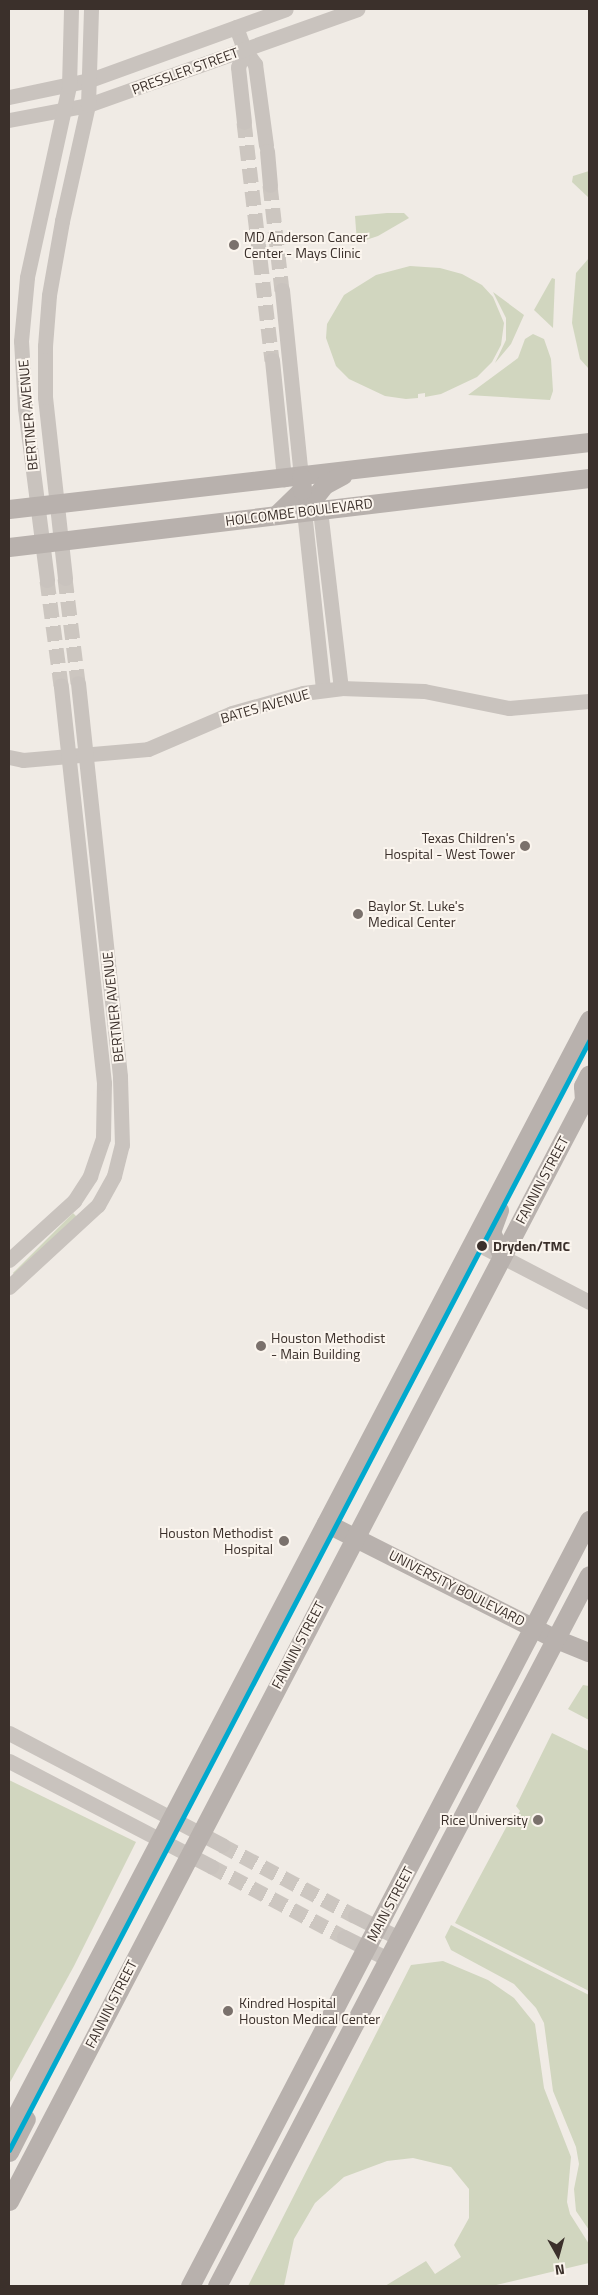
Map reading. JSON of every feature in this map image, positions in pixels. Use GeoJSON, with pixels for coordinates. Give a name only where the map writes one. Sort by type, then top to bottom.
{"type":"FeatureCollection","features":[{"type":"Feature","properties":{"kind":"main road"},"geometry":{"type":"LineString","coordinates":[[9,509],[351,472],[589,442]]}},
{"type":"Feature","properties":{"kind":"main road"},"geometry":{"type":"LineString","coordinates":[[312,510],[324,485],[351,472]]}},
{"type":"Feature","properties":{"kind":"main road"},"geometry":{"type":"LineString","coordinates":[[277,514],[302,490],[293,478]]}},
{"type":"Feature","properties":{"kind":"main road","name":"HOLCOMBE BOULEVARD"},"geometry":{"type":"LineString","coordinates":[[9,547],[589,478]]}},
{"type":"Feature","properties":{"kind":"main road"},"geometry":{"type":"LineString","coordinates":[[9,2129],[589,1020]]}},
{"type":"Feature","properties":{"kind":"main road","name":"FANNIN STREET"},"geometry":{"type":"LineString","coordinates":[[10,2192],[587,1095],[583,1086],[589,1074]]}},
{"type":"Feature","properties":{"kind":"main road"},"geometry":{"type":"LineString","coordinates":[[502,1256],[493,1240],[494,1221],[532,1147],[530,1132]]}},
{"type":"Feature","properties":{"kind":"main road","name":"MAIN STREET"},"geometry":{"type":"LineString","coordinates":[[190,2286],[535,1627],[589,1520]]}},
{"type":"Feature","properties":{"kind":"main road","name":"UNIVERSITY BOULEVARD"},"geometry":{"type":"LineString","coordinates":[[326,1523],[556,1638],[589,1652]]}},
{"type":"Feature","properties":{"kind":"main road","name":"MAIN STREET"},"geometry":{"type":"LineString","coordinates":[[218,2286],[589,1575]]}},
{"type":"Feature","properties":{"kind":"main road"},"geometry":{"type":"LineString","coordinates":[[9,2152],[27,2116],[34,2081]]}},
{"type":"Feature","properties":{"kind":"street","name":"BERTNER AVENUE"},"geometry":{"type":"LineString","coordinates":[[47,580],[25,408],[22,341],[33,250],[69,86],[71,9]]}},
{"type":"Feature","properties":{"kind":"street","name":"BERTNER AVENUE"},"geometry":{"type":"LineString","coordinates":[[65,578],[45,389],[48,304],[56,254],[88,105],[91,9]]}},
{"type":"Feature","properties":{"kind":"street","name":"PRESSLER STREET"},"geometry":{"type":"LineString","coordinates":[[9,97],[69,86],[90,80],[286,9]]}},
{"type":"Feature","properties":{"kind":"street","name":"PRESSLER STREET"},"geometry":{"type":"LineString","coordinates":[[9,120],[88,105],[357,9]]}},
{"type":"Feature","properties":{"kind":"street"},"geometry":{"type":"LineString","coordinates":[[236,27],[244,49],[255,64],[270,185]]}},
{"type":"Feature","properties":{"kind":"street"},"geometry":{"type":"LineString","coordinates":[[244,49],[238,67],[244,122]]}},
{"type":"Feature","properties":{"kind":"street"},"geometry":{"type":"LineString","coordinates":[[33,250],[56,254]]}},
{"type":"Feature","properties":{"kind":"street"},"geometry":{"type":"LineString","coordinates":[[282,290],[294,414],[293,478]]}},
{"type":"Feature","properties":{"kind":"street"},"geometry":{"type":"LineString","coordinates":[[272,360],[277,416],[293,478]]}},
{"type":"Feature","properties":{"kind":"street"},"geometry":{"type":"LineString","coordinates":[[277,416],[294,414]]}},
{"type":"Feature","properties":{"kind":"street"},"geometry":{"type":"LineString","coordinates":[[312,510],[340,688]]}},
{"type":"Feature","properties":{"kind":"street"},"geometry":{"type":"LineString","coordinates":[[312,510],[323,690]]}},
{"type":"Feature","properties":{"kind":"street","name":"BERTNER AVENUE"},"geometry":{"type":"LineString","coordinates":[[9,1287],[98,1205],[114,1176],[122,1147],[120,1076],[78,684]]}},
{"type":"Feature","properties":{"kind":"street","name":"BERTNER AVENUE"},"geometry":{"type":"LineString","coordinates":[[9,1260],[74,1201],[90,1176],[103,1138],[104,1083],[61,685]]}},
{"type":"Feature","properties":{"kind":"street","name":"BATES AVENUE"},"geometry":{"type":"LineString","coordinates":[[9,757],[23,760],[148,749],[232,713],[323,690],[340,688],[424,691],[509,708],[588,703]]}},
{"type":"Feature","properties":{"kind":"street"},"geometry":{"type":"LineString","coordinates":[[472,1241],[589,1302]]}},
{"type":"Feature","properties":{"kind":"street"},"geometry":{"type":"LineString","coordinates":[[9,1733],[222,1845]]}},
{"type":"Feature","properties":{"kind":"street"},"geometry":{"type":"LineString","coordinates":[[9,1762],[211,1866]]}},
{"type":"Feature","properties":{"kind":"street"},"geometry":{"type":"LineString","coordinates":[[67,1792],[78,1770]]}},
{"type":"Feature","properties":{"kind":"street"},"geometry":{"type":"LineString","coordinates":[[355,1916],[400,1938]]}},
{"type":"Feature","properties":{"kind":"street"},"geometry":{"type":"LineString","coordinates":[[344,1937],[388,1959]]}},
{"type":"Feature","properties":{"kind":"green space"},"geometry":{"type":"Polygon","coordinates":[[[589,171],[589,198],[572,182],[573,176],[589,171]]]}},
{"type":"Feature","properties":{"kind":"green space"},"geometry":{"type":"Polygon","coordinates":[[[404,213],[409,218],[378,236],[357,243],[355,216],[404,213]]]}},
{"type":"Feature","properties":{"kind":"green space"},"geometry":{"type":"Polygon","coordinates":[[[589,258],[589,369],[580,359],[572,323],[576,273],[589,258]]]}},
{"type":"Feature","properties":{"kind":"green space"},"geometry":{"type":"Polygon","coordinates":[[[410,266],[440,268],[462,274],[482,285],[493,297],[504,323],[501,345],[492,362],[477,377],[441,394],[425,397],[425,393],[418,394],[418,398],[406,399],[385,396],[349,379],[336,366],[326,338],[327,324],[344,295],[376,275],[410,266]]]}},
{"type":"Feature","properties":{"kind":"green space"},"geometry":{"type":"Polygon","coordinates":[[[552,278],[555,279],[553,328],[534,310],[552,278]]]}},
{"type":"Feature","properties":{"kind":"green space"},"geometry":{"type":"Polygon","coordinates":[[[493,292],[524,315],[511,344],[495,363],[506,340],[506,318],[493,292]]]}},
{"type":"Feature","properties":{"kind":"green space"},"geometry":{"type":"Polygon","coordinates":[[[533,334],[544,339],[551,359],[553,391],[550,400],[468,395],[518,358],[525,339],[533,334]]]}},
{"type":"Feature","properties":{"kind":"green space"},"geometry":{"type":"Polygon","coordinates":[[[73,1213],[77,1217],[17,1277],[13,1273],[73,1213]]]}},
{"type":"Feature","properties":{"kind":"green space"},"geometry":{"type":"Polygon","coordinates":[[[583,1685],[589,1686],[589,1720],[568,1709],[583,1685]]]}},
{"type":"Feature","properties":{"kind":"green space"},"geometry":{"type":"Polygon","coordinates":[[[552,1733],[589,1751],[589,1991],[455,1923],[509,1822],[515,1821],[520,1811],[516,1806],[552,1733]]]}},
{"type":"Feature","properties":{"kind":"green space"},"geometry":{"type":"Polygon","coordinates":[[[9,1780],[136,1842],[74,1966],[9,2084],[9,1780]]]}},
{"type":"Feature","properties":{"kind":"green space"},"geometry":{"type":"Polygon","coordinates":[[[451,1925],[589,1995],[589,2230],[576,2211],[574,2189],[579,2164],[576,2147],[553,2091],[544,2023],[536,2008],[514,1984],[451,1950],[445,1937],[451,1925]]]}},
{"type":"Feature","properties":{"kind":"green space"},"geometry":{"type":"Polygon","coordinates":[[[443,1961],[488,1980],[514,1998],[535,2024],[544,2088],[571,2157],[567,2202],[570,2214],[589,2244],[589,2263],[492,2286],[385,2286],[426,2261],[435,2274],[461,2257],[454,2245],[469,2218],[469,2189],[451,2167],[413,2158],[387,2161],[344,2177],[315,2203],[294,2239],[284,2286],[248,2286],[411,1965],[443,1961]]]}},
{"type":"Feature","properties":{"kind":"tunnel"},"geometry":{"type":"LineString","coordinates":[[244,122],[272,360]]}},
{"type":"Feature","properties":{"kind":"tunnel"},"geometry":{"type":"LineString","coordinates":[[270,185],[282,290]]}},
{"type":"Feature","properties":{"kind":"tunnel"},"geometry":{"type":"LineString","coordinates":[[65,578],[78,683]]}},
{"type":"Feature","properties":{"kind":"tunnel"},"geometry":{"type":"LineString","coordinates":[[47,580],[61,685]]}},
{"type":"Feature","properties":{"kind":"tunnel"},"geometry":{"type":"LineString","coordinates":[[222,1845],[355,1916]]}},
{"type":"Feature","properties":{"kind":"tunnel"},"geometry":{"type":"LineString","coordinates":[[211,1866],[344,1937]]}},
{"type":"Feature","properties":{"kind":"transit line"},"geometry":{"type":"LineString","coordinates":[[9,2150],[589,1041]]}},
{"type":"Feature","properties":{"kind":"place","name":"MD Anderson Cancer Center - Mays Clinic"},"geometry":{"type":"Point","coordinates":[234,245]}},
{"type":"Feature","properties":{"kind":"place","name":"Texas Children's Hospital - West Tower"},"geometry":{"type":"Point","coordinates":[525,846]}},
{"type":"Feature","properties":{"kind":"place","name":"Baylor St. Luke's Medical Center"},"geometry":{"type":"Point","coordinates":[358,914]}},
{"type":"Feature","properties":{"kind":"place","name":"Dryden/TMC"},"geometry":{"type":"Point","coordinates":[482,1246]}},
{"type":"Feature","properties":{"kind":"place","name":"Houston Methodist - Main Building"},"geometry":{"type":"Point","coordinates":[261,1346]}},
{"type":"Feature","properties":{"kind":"place","name":"Houston Methodist Hospital"},"geometry":{"type":"Point","coordinates":[284,1541]}},
{"type":"Feature","properties":{"kind":"place","name":"Rice University"},"geometry":{"type":"Point","coordinates":[538,1820]}},
{"type":"Feature","properties":{"kind":"place","name":"Kindred Hospital Houston Medical Center"},"geometry":{"type":"Point","coordinates":[228,2011]}}]}
